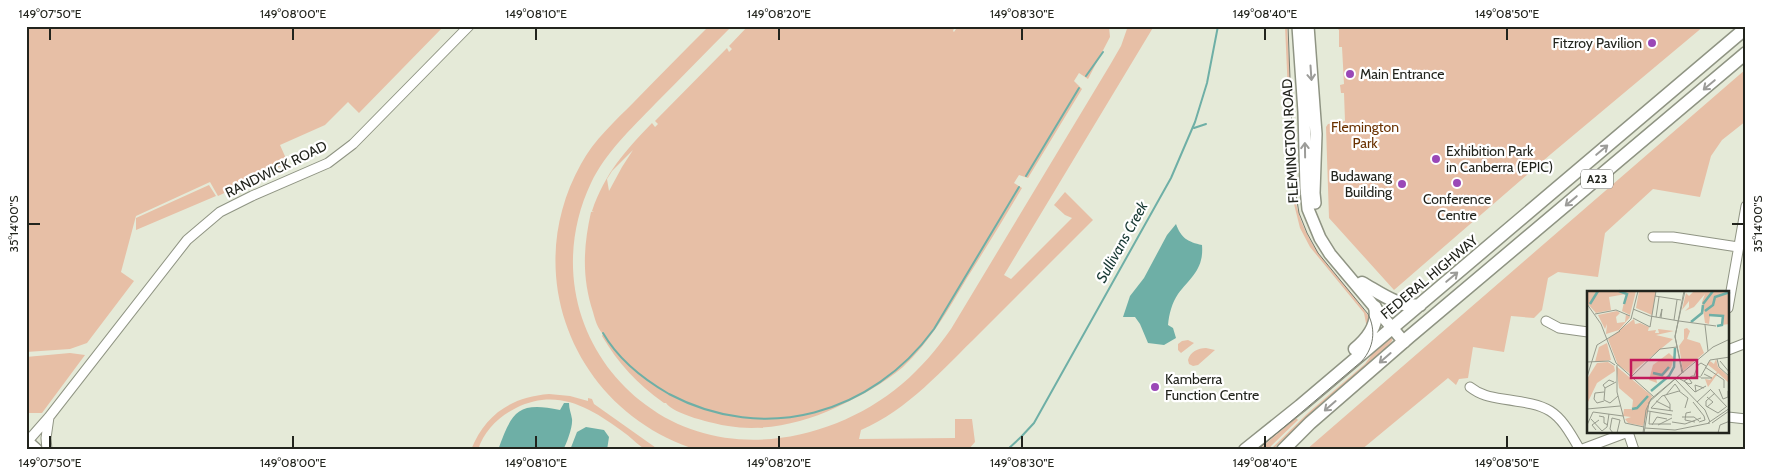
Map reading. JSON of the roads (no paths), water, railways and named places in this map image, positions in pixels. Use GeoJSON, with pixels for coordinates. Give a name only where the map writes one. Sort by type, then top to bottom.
{"type":"FeatureCollection","features":[{"type":"Feature","properties":{"kind":"highway","name":"FEDERAL HIGHWAY"},"geometry":{"type":"LineString","coordinates":[[1245,450],[1312,397],[1746,28]]}},
{"type":"Feature","properties":{"kind":"highway","name":"A23"},"geometry":{"type":"LineString","coordinates":[[1283,450],[1406,340],[1746,54]]}},
{"type":"Feature","properties":{"kind":"highway"},"geometry":{"type":"LineString","coordinates":[[1362,283],[1402,305],[1420,305]]}},
{"type":"Feature","properties":{"kind":"highway"},"geometry":{"type":"LineString","coordinates":[[1312,397],[1321,379],[1365,340],[1377,316],[1375,307]]}},
{"type":"Feature","properties":{"kind":"main road","name":"FLEMINGTON ROAD"},"geometry":{"type":"LineString","coordinates":[[1298,26],[1308,210],[1320,238],[1330,254],[1375,307],[1395,326]]}},
{"type":"Feature","properties":{"kind":"main road","name":"FLEMINGTON ROAD"},"geometry":{"type":"LineString","coordinates":[[1308,26],[1316,134],[1315,206],[1322,228],[1336,252],[1406,340]]}},
{"type":"Feature","properties":{"kind":"street","name":"RANDWICK ROAD"},"geometry":{"type":"LineString","coordinates":[[29,445],[44,428],[49,417],[187,240],[220,212],[328,163],[353,144],[469,26]]}},
{"type":"Feature","properties":{"kind":"street"},"geometry":{"type":"LineString","coordinates":[[1730,296],[1746,206]]}},
{"type":"Feature","properties":{"kind":"street"},"geometry":{"type":"LineString","coordinates":[[1653,237],[1673,237],[1738,247]]}},
{"type":"Feature","properties":{"kind":"street"},"geometry":{"type":"LineString","coordinates":[[1546,321],[1559,328],[1587,332]]}},
{"type":"Feature","properties":{"kind":"street"},"geometry":{"type":"LineString","coordinates":[[1730,349],[1746,343]]}},
{"type":"Feature","properties":{"kind":"street"},"geometry":{"type":"LineString","coordinates":[[1470,387],[1486,396],[1536,405],[1551,410],[1563,421],[1580,450],[1623,434]]}},
{"type":"Feature","properties":{"kind":"street"},"geometry":{"type":"LineString","coordinates":[[26,428],[39,424],[49,417]]}},
{"type":"Feature","properties":{"kind":"street"},"geometry":{"type":"LineString","coordinates":[[47,450],[46,438],[49,417]]}},
{"type":"Feature","properties":{"kind":"street"},"geometry":{"type":"LineString","coordinates":[[1730,417],[1746,419]]}},
{"type":"Feature","properties":{"kind":"street"},"geometry":{"type":"LineString","coordinates":[[1629,434],[1634,450]]}},
{"type":"Feature","properties":{"kind":"water"},"geometry":{"type":"Polygon","coordinates":[[[1176,224],[1180,233],[1186,239],[1202,245],[1201,260],[1196,272],[1178,294],[1171,309],[1168,325],[1173,328],[1176,338],[1164,345],[1148,343],[1135,317],[1123,317],[1130,296],[1144,278],[1167,235],[1176,224]]]}},
{"type":"Feature","properties":{"kind":"water"},"geometry":{"type":"Polygon","coordinates":[[[564,403],[569,403],[572,422],[563,450],[498,450],[512,418],[518,412],[534,407],[560,410],[564,403]]]}},
{"type":"Feature","properties":{"kind":"water"},"geometry":{"type":"Polygon","coordinates":[[[586,427],[604,430],[609,437],[607,450],[570,450],[577,432],[586,427]]]}},
{"type":"Feature","properties":{"kind":"waterway","name":"Sullivans Creek"},"geometry":{"type":"LineString","coordinates":[[1007,450],[1034,423],[1171,178],[1195,122],[1207,83],[1218,26]]}},
{"type":"Feature","properties":{"kind":"waterway"},"geometry":{"type":"LineString","coordinates":[[1086,76],[1103,52]]}},
{"type":"Feature","properties":{"kind":"waterway"},"geometry":{"type":"LineString","coordinates":[[1026,176],[1079,88]]}},
{"type":"Feature","properties":{"kind":"waterway"},"geometry":{"type":"LineString","coordinates":[[1194,128],[1206,124]]}},
{"type":"Feature","properties":{"kind":"waterway"},"geometry":{"type":"LineString","coordinates":[[603,333],[624,360],[650,382],[669,394],[705,409],[742,417],[779,418],[814,412],[848,400],[880,382],[909,358],[934,329],[1019,187]]}},
{"type":"Feature","properties":{"kind":"tram line"},"geometry":{"type":"LineString","coordinates":[[1257,450],[1362,361],[1369,350],[1373,332],[1368,314],[1318,253],[1299,213],[1294,183],[1288,26]]}},
{"type":"Feature","properties":{"kind":"place","name":"Fitzroy Pavilion"},"geometry":{"type":"Point","coordinates":[1652,43]}},
{"type":"Feature","properties":{"kind":"place","name":"Main Entrance"},"geometry":{"type":"Point","coordinates":[1350,74]}},
{"type":"Feature","properties":{"kind":"place","name":"Exhibition Park in Canberra (EPIC)"},"geometry":{"type":"Point","coordinates":[1436,159]}},
{"type":"Feature","properties":{"kind":"place","name":"Conference Centre"},"geometry":{"type":"Point","coordinates":[1457,183]}},
{"type":"Feature","properties":{"kind":"place","name":"Budawang Building"},"geometry":{"type":"Point","coordinates":[1402,184]}},
{"type":"Feature","properties":{"kind":"place","name":"Kamberra Function Centre"},"geometry":{"type":"Point","coordinates":[1155,387]}},
{"type":"Feature","properties":{"kind":"park label","name":"Flemington Park"},"geometry":{"type":"Point","coordinates":[1365,136]}}]}
